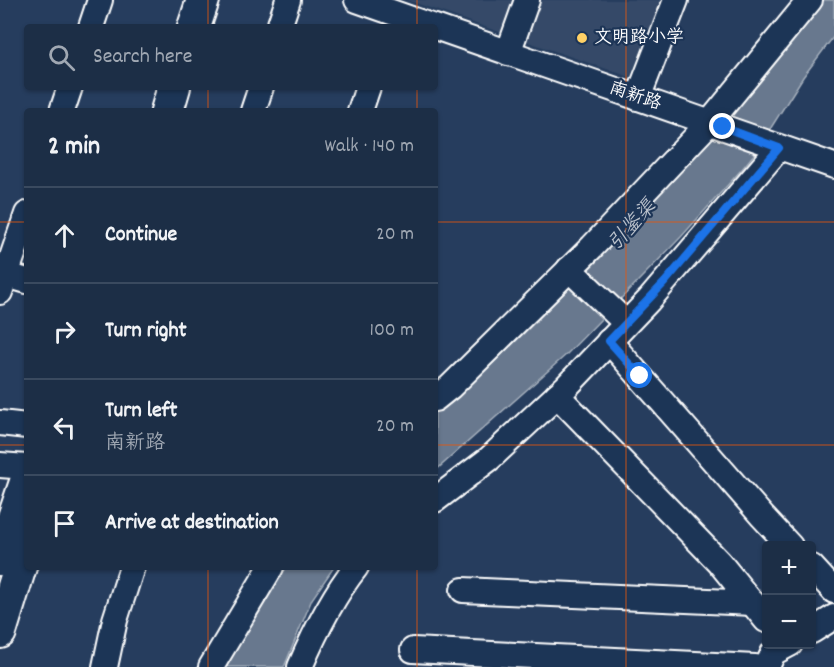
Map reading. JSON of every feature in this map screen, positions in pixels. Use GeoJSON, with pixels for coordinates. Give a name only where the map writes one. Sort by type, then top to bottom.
{"type":"FeatureCollection","features":[{"type":"Feature","properties":{"kind":"main road"},"geometry":{"type":"LineString","coordinates":[[173,24],[180,0]]}},
{"type":"Feature","properties":{"kind":"main road"},"geometry":{"type":"LineString","coordinates":[[195,24],[203,0]]}},
{"type":"Feature","properties":{"kind":"main road"},"geometry":{"type":"LineString","coordinates":[[146,108],[152,90]]}},
{"type":"Feature","properties":{"kind":"main road"},"geometry":{"type":"LineString","coordinates":[[168,108],[173,90]]}},
{"type":"Feature","properties":{"kind":"main road"},"geometry":{"type":"LineString","coordinates":[[0,559],[24,488]]}},
{"type":"Feature","properties":{"kind":"main road"},"geometry":{"type":"LineString","coordinates":[[0,632],[24,554]]}},
{"type":"Feature","properties":{"kind":"street"},"geometry":{"type":"LineString","coordinates":[[94,24],[100,0]]}},
{"type":"Feature","properties":{"kind":"street"},"geometry":{"type":"LineString","coordinates":[[280,24],[288,0]]}},
{"type":"Feature","properties":{"kind":"street","name":"南新路"},"geometry":{"type":"LineString","coordinates":[[357,0],[426,24]]}},
{"type":"Feature","properties":{"kind":"street"},"geometry":{"type":"LineString","coordinates":[[508,53],[527,0]]}},
{"type":"Feature","properties":{"kind":"street"},"geometry":{"type":"LineString","coordinates":[[638,98],[676,0]]}},
{"type":"Feature","properties":{"kind":"street"},"geometry":{"type":"LineString","coordinates":[[438,396],[574,274],[717,125],[810,0]]}},
{"type":"Feature","properties":{"kind":"street","name":"南新路"},"geometry":{"type":"LineString","coordinates":[[438,28],[834,166]]}},
{"type":"Feature","properties":{"kind":"street"},"geometry":{"type":"LineString","coordinates":[[63,108],[69,90]]}},
{"type":"Feature","properties":{"kind":"street"},"geometry":{"type":"LineString","coordinates":[[255,108],[260,90]]}},
{"type":"Feature","properties":{"kind":"street"},"geometry":{"type":"LineString","coordinates":[[361,108],[367,90]]}},
{"type":"Feature","properties":{"kind":"street"},"geometry":{"type":"LineString","coordinates":[[438,498],[489,459],[557,395],[609,341],[622,319],[704,238],[775,146]]}},
{"type":"Feature","properties":{"kind":"street"},"geometry":{"type":"LineString","coordinates":[[8,280],[24,224]]}},
{"type":"Feature","properties":{"kind":"street"},"geometry":{"type":"LineString","coordinates":[[574,274],[622,319]]}},
{"type":"Feature","properties":{"kind":"street"},"geometry":{"type":"LineString","coordinates":[[609,341],[785,541]]}},
{"type":"Feature","properties":{"kind":"street"},"geometry":{"type":"LineString","coordinates":[[557,395],[719,562],[760,612]]}},
{"type":"Feature","properties":{"kind":"street"},"geometry":{"type":"LineString","coordinates":[[0,423],[24,426]]}},
{"type":"Feature","properties":{"kind":"street"},"geometry":{"type":"LineString","coordinates":[[0,465],[24,467]]}},
{"type":"Feature","properties":{"kind":"street"},"geometry":{"type":"LineString","coordinates":[[105,667],[115,620],[131,570]]}},
{"type":"Feature","properties":{"kind":"street"},"geometry":{"type":"LineString","coordinates":[[211,667],[269,570]]}},
{"type":"Feature","properties":{"kind":"street"},"geometry":{"type":"LineString","coordinates":[[300,667],[331,603],[354,570]]}},
{"type":"Feature","properties":{"kind":"street"},"geometry":{"type":"LineString","coordinates":[[816,571],[834,591]]}},
{"type":"Feature","properties":{"kind":"street"},"geometry":{"type":"LineString","coordinates":[[463,590],[760,612]]}},
{"type":"Feature","properties":{"kind":"street"},"geometry":{"type":"LineString","coordinates":[[816,629],[834,618]]}},
{"type":"Feature","properties":{"kind":"street"},"geometry":{"type":"LineString","coordinates":[[413,650],[771,655]]}},
{"type":"Feature","properties":{"kind":"shaded area","name":"文明路小学"},"geometry":{"type":"Polygon","coordinates":[[[407,0],[662,0],[630,77],[407,0]]]}},
{"type":"Feature","properties":{"kind":"water","name":"引鉴渠"},"geometry":{"type":"Polygon","coordinates":[[[819,0],[834,0],[834,36],[803,77],[755,153],[742,169],[681,237],[567,354],[438,468],[438,411],[494,362],[644,200],[819,0]]]}},
{"type":"Feature","properties":{"kind":"water"},"geometry":{"type":"Polygon","coordinates":[[[285,570],[332,570],[312,599],[284,667],[222,667],[265,597],[285,570]]]}},
{"type":"Feature","properties":{"kind":"place","name":"文明路小学"},"geometry":{"type":"Point","coordinates":[582,38]}},
{"type":"Feature","properties":{"kind":"route"},"geometry":{"type":"LineString","coordinates":[[640,376],[609,341],[665,282],[779,148],[723,127]]}}]}
